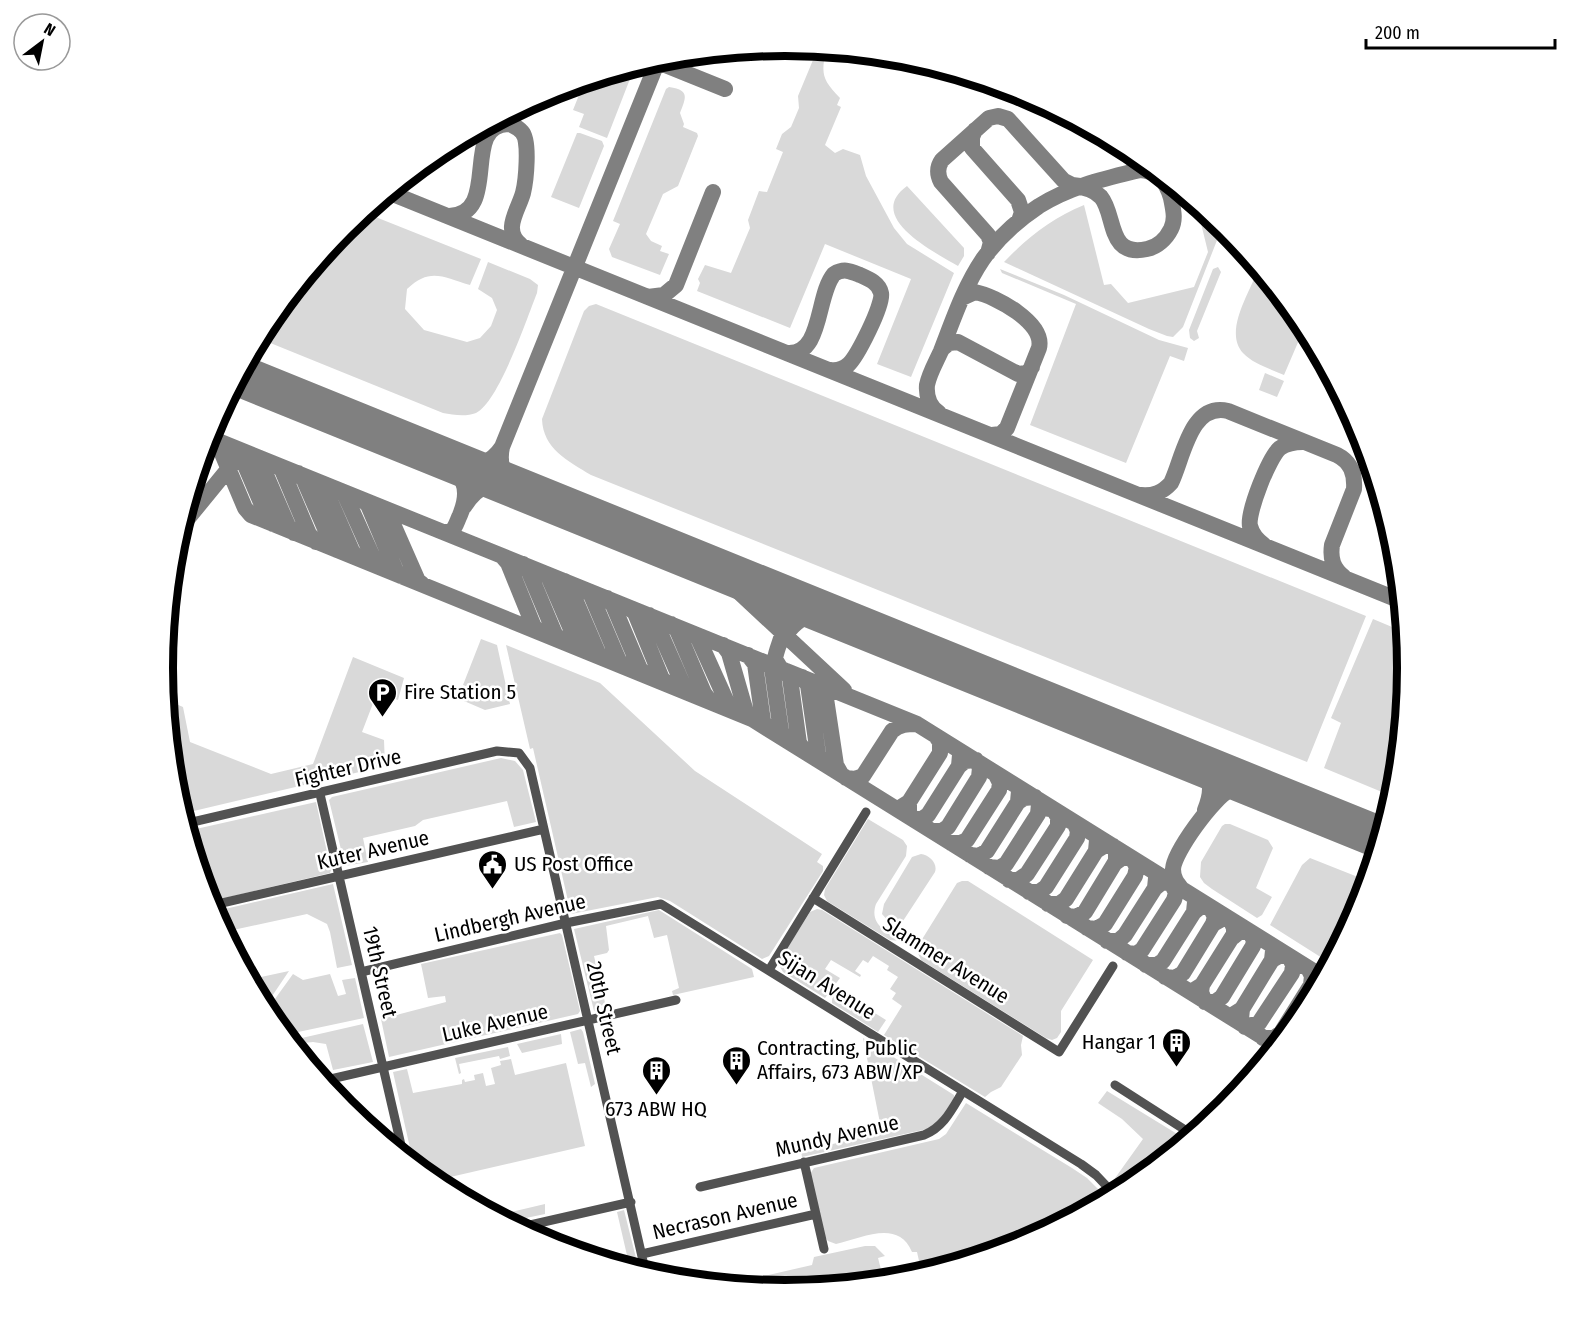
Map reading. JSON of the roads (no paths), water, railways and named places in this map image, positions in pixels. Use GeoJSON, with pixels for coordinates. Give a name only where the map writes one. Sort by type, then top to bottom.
{"type":"FeatureCollection","features":[{"type":"Feature","properties":{"kind":"street","name":"Fighter Drive"},"geometry":{"type":"LineString","coordinates":[[192,822],[497,751],[519,753]]}},
{"type":"Feature","properties":{"kind":"street","name":"20th Street"},"geometry":{"type":"LineString","coordinates":[[519,753],[530,768],[644,1264]]}},
{"type":"Feature","properties":{"kind":"street","name":"19th Street"},"geometry":{"type":"LineString","coordinates":[[320,794],[401,1145]]}},
{"type":"Feature","properties":{"kind":"street"},"geometry":{"type":"LineString","coordinates":[[769,970],[866,812]]}},
{"type":"Feature","properties":{"kind":"street","name":"Kuter Avenue"},"geometry":{"type":"LineString","coordinates":[[220,904],[544,830]]}},
{"type":"Feature","properties":{"kind":"street","name":"Slammer Avenue"},"geometry":{"type":"LineString","coordinates":[[813,898],[1059,1052],[1113,966]]}},
{"type":"Feature","properties":{"kind":"street","name":"Lindbergh Avenue"},"geometry":{"type":"LineString","coordinates":[[361,972],[654,904],[668,907]]}},
{"type":"Feature","properties":{"kind":"street","name":"Sijan Avenue"},"geometry":{"type":"LineString","coordinates":[[668,907],[1081,1164],[1108,1188]]}},
{"type":"Feature","properties":{"kind":"street","name":"Luke Avenue"},"geometry":{"type":"LineString","coordinates":[[331,1079],[676,1000]]}},
{"type":"Feature","properties":{"kind":"street"},"geometry":{"type":"LineString","coordinates":[[1115,1085],[1187,1131]]}},
{"type":"Feature","properties":{"kind":"street","name":"Mundy Avenue"},"geometry":{"type":"LineString","coordinates":[[700,1187],[924,1135],[936,1130],[944,1122],[963,1091]]}},
{"type":"Feature","properties":{"kind":"street"},"geometry":{"type":"LineString","coordinates":[[804,1162],[824,1249]]}},
{"type":"Feature","properties":{"kind":"street"},"geometry":{"type":"LineString","coordinates":[[531,1225],[630,1202]]}},
{"type":"Feature","properties":{"kind":"street","name":"Necrason Avenue"},"geometry":{"type":"LineString","coordinates":[[642,1254],[816,1214]]}},
{"type":"Feature","properties":{"kind":"place","name":"Fire Station 5"},"geometry":{"type":"Point","coordinates":[383,718]}},
{"type":"Feature","properties":{"kind":"place","name":"US Post Office"},"geometry":{"type":"Point","coordinates":[493,890]}},
{"type":"Feature","properties":{"kind":"place","name":"Hangar 1"},"geometry":{"type":"Point","coordinates":[1177,1068]}},
{"type":"Feature","properties":{"kind":"place","name":"Contracting, Public Affairs, 673 ABW/XP"},"geometry":{"type":"Point","coordinates":[736,1086]}},
{"type":"Feature","properties":{"kind":"place","name":"673 ABW HQ"},"geometry":{"type":"Point","coordinates":[656,1096]}}]}
